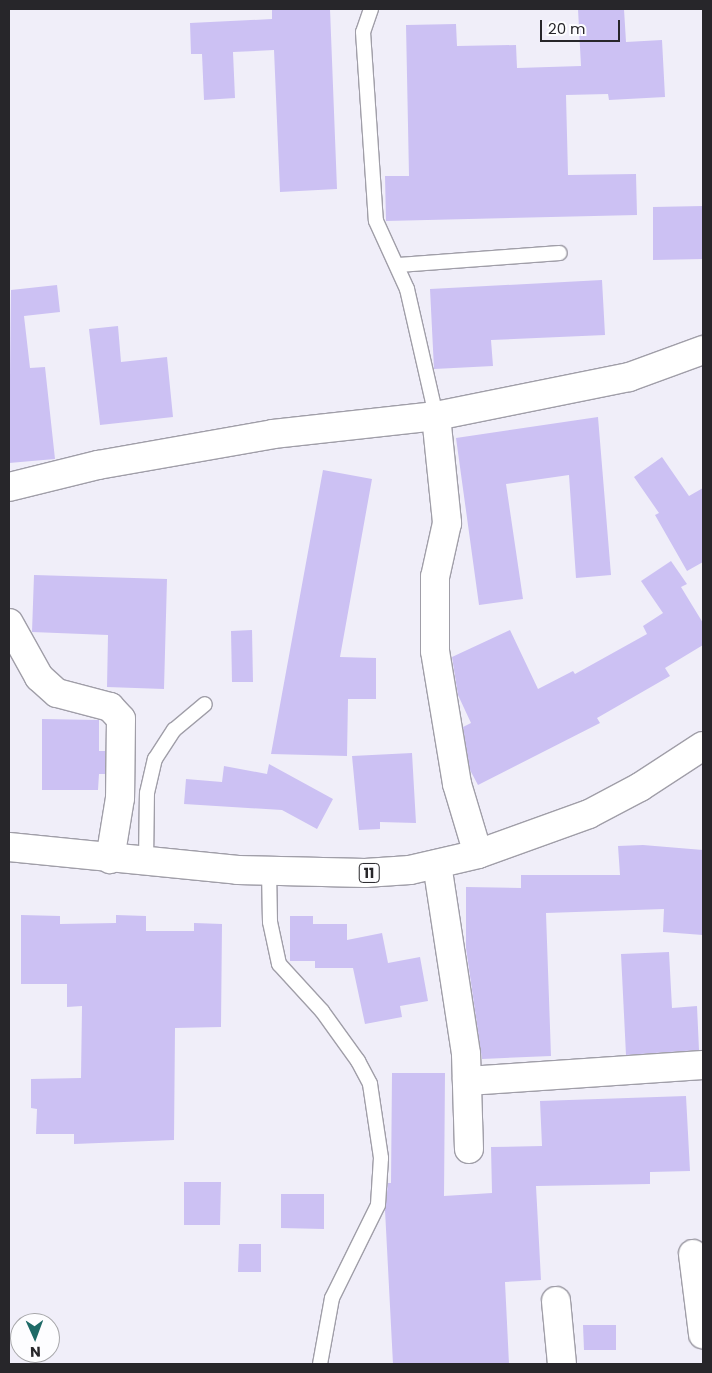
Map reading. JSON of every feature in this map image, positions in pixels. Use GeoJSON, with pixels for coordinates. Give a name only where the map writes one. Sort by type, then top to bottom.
{"type":"FeatureCollection","features":[{"type":"Feature","properties":{"kind":"main road"},"geometry":{"type":"LineString","coordinates":[[9,487],[98,466],[273,434],[436,416],[629,376],[703,350]]}},
{"type":"Feature","properties":{"kind":"main road"},"geometry":{"type":"LineString","coordinates":[[436,416],[447,523],[435,577],[436,651],[458,784],[478,854]]}},
{"type":"Feature","properties":{"kind":"main road"},"geometry":{"type":"LineString","coordinates":[[9,623],[39,677],[58,693],[110,707],[121,720],[120,798],[110,859]]}},
{"type":"Feature","properties":{"kind":"main road","name":"11"},"geometry":{"type":"LineString","coordinates":[[9,847],[110,859],[269,870],[365,873],[437,864],[478,854],[588,814],[640,787],[703,746]]}},
{"type":"Feature","properties":{"kind":"main road"},"geometry":{"type":"LineString","coordinates":[[437,864],[466,1054],[469,1149]]}},
{"type":"Feature","properties":{"kind":"main road"},"geometry":{"type":"LineString","coordinates":[[467,1081],[703,1065]]}},
{"type":"Feature","properties":{"kind":"main road"},"geometry":{"type":"LineString","coordinates":[[693,1254],[703,1334]]}},
{"type":"Feature","properties":{"kind":"main road"},"geometry":{"type":"LineString","coordinates":[[556,1301],[562,1364]]}},
{"type":"Feature","properties":{"kind":"lane"},"geometry":{"type":"LineString","coordinates":[[372,9],[363,32],[371,178],[376,221],[399,265],[436,416]]}},
{"type":"Feature","properties":{"kind":"lane"},"geometry":{"type":"LineString","coordinates":[[399,265],[560,253]]}},
{"type":"Feature","properties":{"kind":"lane"},"geometry":{"type":"LineString","coordinates":[[146,862],[147,793],[155,759],[174,730],[205,704]]}},
{"type":"Feature","properties":{"kind":"lane"},"geometry":{"type":"LineString","coordinates":[[269,870],[270,922],[279,964],[322,1010],[358,1061],[370,1084],[381,1158],[378,1205],[332,1298],[320,1364]]}},
{"type":"Feature","properties":{"kind":"building"},"geometry":{"type":"Polygon","coordinates":[[[272,9],[330,9],[337,189],[280,192],[274,50],[233,52],[235,98],[204,100],[202,54],[191,54],[190,23],[272,19],[272,9]]]}},
{"type":"Feature","properties":{"kind":"building"},"geometry":{"type":"Polygon","coordinates":[[[578,9],[624,9],[626,42],[662,40],[665,97],[609,100],[608,94],[566,95],[568,175],[636,174],[637,215],[386,221],[385,176],[409,176],[406,25],[456,24],[457,46],[516,45],[517,68],[581,66],[578,9]]]}},
{"type":"Feature","properties":{"kind":"building"},"geometry":{"type":"Polygon","coordinates":[[[703,206],[703,259],[653,260],[653,207],[703,206]]]}},
{"type":"Feature","properties":{"kind":"building"},"geometry":{"type":"Polygon","coordinates":[[[602,280],[605,335],[491,340],[493,366],[434,369],[430,289],[602,280]]]}},
{"type":"Feature","properties":{"kind":"building"},"geometry":{"type":"Polygon","coordinates":[[[57,285],[60,312],[24,316],[30,368],[45,367],[55,459],[9,463],[11,290],[57,285]]]}},
{"type":"Feature","properties":{"kind":"building"},"geometry":{"type":"Polygon","coordinates":[[[118,326],[121,362],[167,357],[173,417],[100,425],[89,329],[118,326]]]}},
{"type":"Feature","properties":{"kind":"building"},"geometry":{"type":"Polygon","coordinates":[[[598,417],[611,575],[576,578],[569,475],[506,484],[523,599],[479,605],[456,438],[598,417]]]}},
{"type":"Feature","properties":{"kind":"building"},"geometry":{"type":"Polygon","coordinates":[[[662,457],[689,496],[703,488],[703,562],[687,571],[655,515],[659,513],[634,477],[662,457]]]}},
{"type":"Feature","properties":{"kind":"building"},"geometry":{"type":"Polygon","coordinates":[[[323,470],[372,479],[340,657],[376,658],[376,699],[348,699],[347,756],[271,754],[323,470]]]}},
{"type":"Feature","properties":{"kind":"building"},"geometry":{"type":"Polygon","coordinates":[[[671,561],[687,584],[681,587],[703,623],[703,645],[665,668],[670,676],[597,718],[600,723],[478,785],[470,770],[463,727],[471,723],[458,695],[452,657],[510,630],[538,689],[573,671],[575,674],[647,634],[643,626],[663,613],[641,581],[671,561]]]}},
{"type":"Feature","properties":{"kind":"building"},"geometry":{"type":"Polygon","coordinates":[[[34,575],[167,579],[164,689],[107,687],[108,635],[32,632],[34,575]]]}},
{"type":"Feature","properties":{"kind":"building"},"geometry":{"type":"Polygon","coordinates":[[[252,630],[253,682],[232,682],[231,631],[252,630]]]}},
{"type":"Feature","properties":{"kind":"building"},"geometry":{"type":"Polygon","coordinates":[[[42,719],[99,720],[99,751],[105,751],[105,774],[99,774],[98,790],[42,790],[42,719]]]}},
{"type":"Feature","properties":{"kind":"building"},"geometry":{"type":"Polygon","coordinates":[[[412,753],[416,823],[380,822],[380,829],[359,830],[352,756],[412,753]]]}},
{"type":"Feature","properties":{"kind":"building"},"geometry":{"type":"Polygon","coordinates":[[[269,764],[333,799],[317,829],[282,810],[184,804],[186,779],[222,782],[224,766],[267,774],[269,764]]]}},
{"type":"Feature","properties":{"kind":"building"},"geometry":{"type":"Polygon","coordinates":[[[643,845],[703,850],[703,935],[663,932],[664,909],[546,913],[551,1056],[482,1059],[466,948],[466,887],[521,888],[521,875],[620,875],[618,846],[643,845]]]}},
{"type":"Feature","properties":{"kind":"building"},"geometry":{"type":"Polygon","coordinates":[[[21,915],[60,916],[60,924],[116,923],[116,915],[146,916],[146,931],[194,931],[194,923],[222,924],[221,1027],[175,1028],[174,1140],[74,1144],[74,1134],[36,1134],[37,1109],[31,1108],[31,1079],[81,1078],[82,1006],[67,1007],[67,984],[21,984],[21,915]]]}},
{"type":"Feature","properties":{"kind":"building"},"geometry":{"type":"Polygon","coordinates":[[[290,916],[313,916],[313,924],[347,924],[347,940],[382,933],[388,963],[420,957],[428,1001],[400,1006],[402,1017],[365,1024],[353,968],[315,968],[315,961],[290,961],[290,916]]]}},
{"type":"Feature","properties":{"kind":"building"},"geometry":{"type":"Polygon","coordinates":[[[669,952],[672,1008],[697,1006],[699,1050],[626,1055],[621,954],[669,952]]]}},
{"type":"Feature","properties":{"kind":"building"},"geometry":{"type":"Polygon","coordinates":[[[392,1073],[445,1073],[444,1196],[492,1193],[491,1147],[542,1146],[540,1101],[686,1096],[690,1171],[650,1172],[650,1184],[536,1186],[541,1280],[505,1282],[509,1364],[393,1364],[385,1210],[388,1183],[391,1183],[392,1073]]]}},
{"type":"Feature","properties":{"kind":"building"},"geometry":{"type":"Polygon","coordinates":[[[184,1182],[221,1182],[220,1225],[184,1225],[184,1182]]]}},
{"type":"Feature","properties":{"kind":"building"},"geometry":{"type":"Polygon","coordinates":[[[281,1194],[324,1194],[324,1229],[281,1228],[281,1194]]]}},
{"type":"Feature","properties":{"kind":"building"},"geometry":{"type":"Polygon","coordinates":[[[239,1244],[261,1244],[261,1272],[238,1272],[239,1244]]]}},
{"type":"Feature","properties":{"kind":"building"},"geometry":{"type":"Polygon","coordinates":[[[583,1325],[616,1325],[616,1350],[584,1350],[583,1325]]]}}]}
